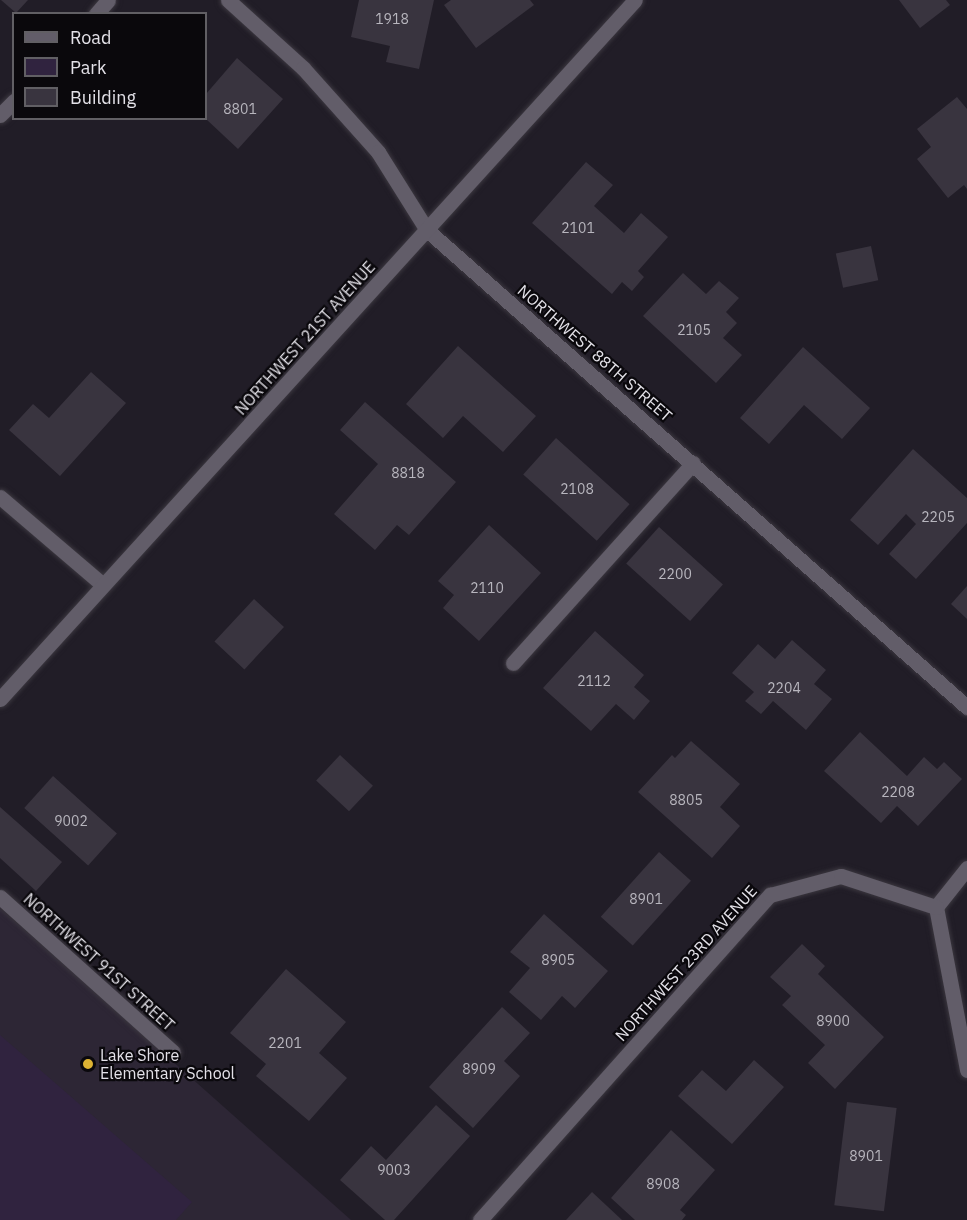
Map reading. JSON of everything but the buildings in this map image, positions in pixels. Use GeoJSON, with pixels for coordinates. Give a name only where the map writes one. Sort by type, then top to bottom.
{"type":"FeatureCollection","features":[{"type":"Feature","properties":{"kind":"street"},"geometry":{"type":"LineString","coordinates":[[98,12],[108,0]]}},
{"type":"Feature","properties":{"kind":"street","name":"NORTHWEST 88TH STREET"},"geometry":{"type":"LineString","coordinates":[[228,0],[303,68],[378,152],[427,230],[967,707]]}},
{"type":"Feature","properties":{"kind":"street","name":"NORTHWEST 21ST AVENUE"},"geometry":{"type":"LineString","coordinates":[[0,699],[635,0]]}},
{"type":"Feature","properties":{"kind":"street"},"geometry":{"type":"LineString","coordinates":[[0,115],[12,103]]}},
{"type":"Feature","properties":{"kind":"street"},"geometry":{"type":"LineString","coordinates":[[513,663],[693,463]]}},
{"type":"Feature","properties":{"kind":"street"},"geometry":{"type":"LineString","coordinates":[[0,497],[104,585]]}},
{"type":"Feature","properties":{"kind":"street"},"geometry":{"type":"LineString","coordinates":[[967,868],[936,907],[967,1070]]}},
{"type":"Feature","properties":{"kind":"street","name":"NORTHWEST 23RD AVENUE"},"geometry":{"type":"LineString","coordinates":[[480,1220],[770,895],[842,876],[936,907]]}},
{"type":"Feature","properties":{"kind":"street","name":"NORTHWEST 91ST STREET"},"geometry":{"type":"LineString","coordinates":[[0,897],[173,1053]]}},
{"type":"Feature","properties":{"kind":"shaded area","name":"Lake Shore Elementary School"},"geometry":{"type":"Polygon","coordinates":[[[0,908],[351,1220],[0,1220],[0,908]]]}},
{"type":"Feature","properties":{"kind":"green space"},"geometry":{"type":"Polygon","coordinates":[[[0,1035],[192,1202],[176,1220],[0,1220],[0,1035]]]}},
{"type":"Feature","properties":{"kind":"place","name":"Lake Shore Elementary School"},"geometry":{"type":"Point","coordinates":[88,1064]}}]}
